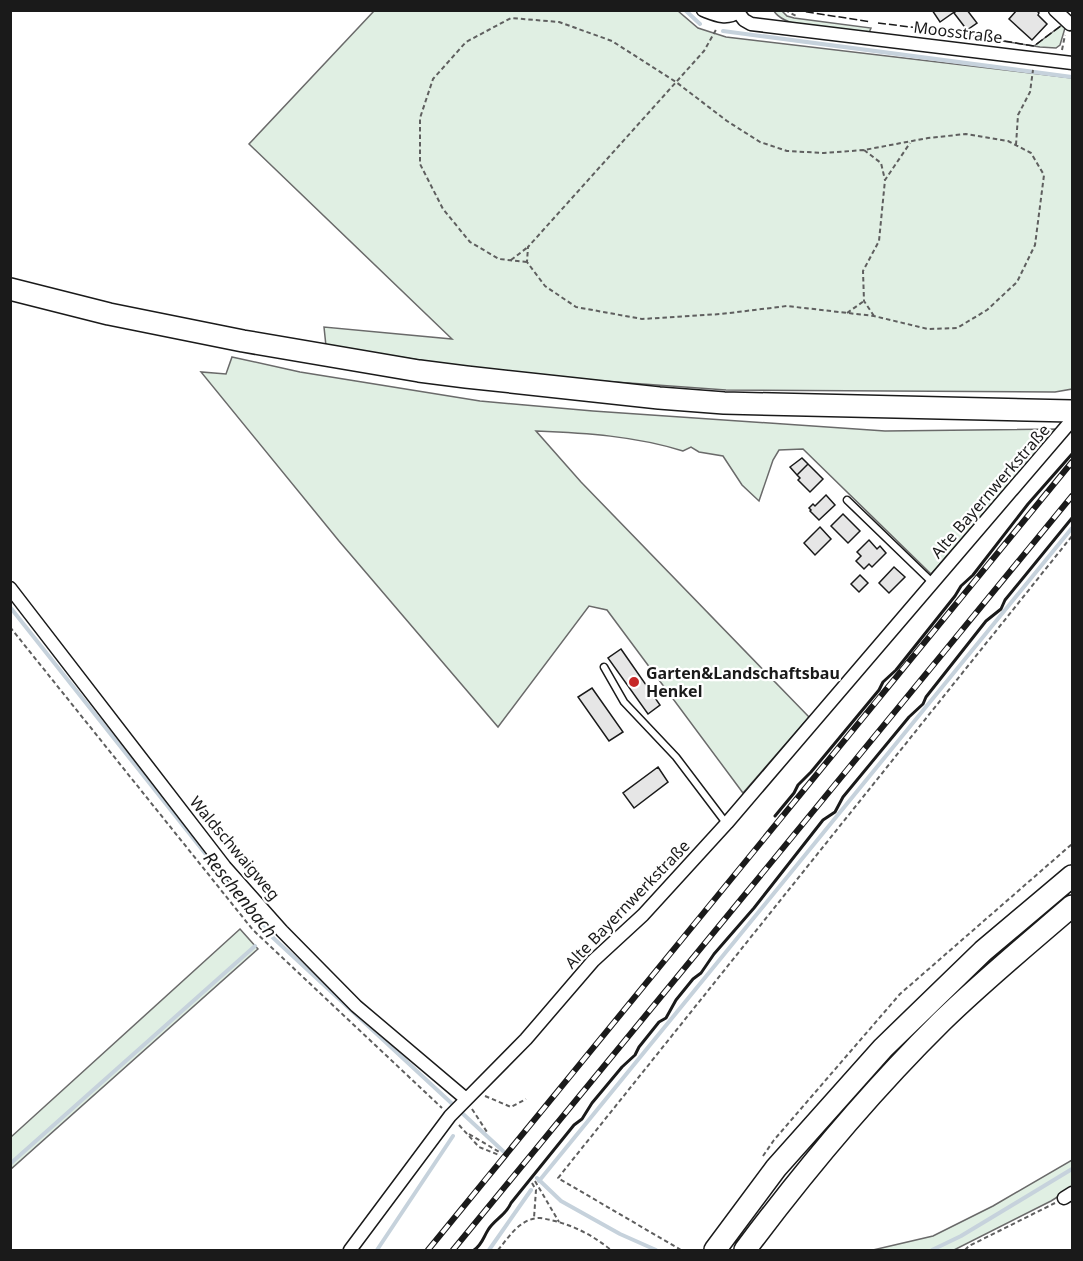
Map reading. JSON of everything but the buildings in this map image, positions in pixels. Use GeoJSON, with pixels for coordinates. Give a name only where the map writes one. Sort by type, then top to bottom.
{"type":"FeatureCollection","features":[{"type":"Feature","properties":{"kind":"highway"},"geometry":{"type":"LineString","coordinates":[[10,289],[109,314],[243,341],[466,377],[724,403],[1067,414]]}},
{"type":"Feature","properties":{"kind":"highway"},"geometry":{"type":"LineString","coordinates":[[715,1251],[776,1168],[883,1048],[983,951],[1072,876]]}},
{"type":"Feature","properties":{"kind":"highway"},"geometry":{"type":"LineString","coordinates":[[745,1251],[795,1183],[900,1064],[943,1020],[1072,906]]}},
{"type":"Feature","properties":{"kind":"street"},"geometry":{"type":"LineString","coordinates":[[703,10],[722,17]]}},
{"type":"Feature","properties":{"kind":"street"},"geometry":{"type":"LineString","coordinates":[[1055,10],[1071,24]]}},
{"type":"Feature","properties":{"kind":"street","name":"Moosstraße"},"geometry":{"type":"LineString","coordinates":[[722,17],[734,15],[739,11],[744,20],[751,24],[1072,63]]}},
{"type":"Feature","properties":{"kind":"street","name":"Alte Bayernwerkstraße"},"geometry":{"type":"LineString","coordinates":[[350,1251],[450,1116],[526,1039],[593,961],[643,915],[727,823],[933,583],[1067,414]]}},
{"type":"Feature","properties":{"kind":"street","name":"Waldschwaigweg"},"geometry":{"type":"LineString","coordinates":[[10,588],[232,875],[282,931],[356,1006],[467,1099]]}},
{"type":"Feature","properties":{"kind":"lane","name":"Alte Bayernwerkstraße"},"geometry":{"type":"LineString","coordinates":[[848,500],[933,583]]}},
{"type":"Feature","properties":{"kind":"lane"},"geometry":{"type":"LineString","coordinates":[[604,667],[624,702],[676,757],[727,823]]}},
{"type":"Feature","properties":{"kind":"path"},"geometry":{"type":"LineString","coordinates":[[511,260],[528,247],[705,51],[722,17]]}},
{"type":"Feature","properties":{"kind":"path"},"geometry":{"type":"LineString","coordinates":[[527,262],[499,259],[470,242],[443,209],[420,164],[420,118],[434,79],[466,42],[511,18],[559,22],[612,41],[676,82],[727,121],[760,142],[788,151],[824,153],[864,150],[928,138],[966,134],[1008,141],[1016,145],[1031,153],[1044,175],[1035,245],[1017,282],[987,310],[957,328],[928,329],[874,316],[787,306],[722,314],[642,319],[576,308],[545,286],[527,262],[528,247]]}},
{"type":"Feature","properties":{"kind":"path"},"geometry":{"type":"LineString","coordinates":[[1062,50],[1063,41],[1071,24]]}},
{"type":"Feature","properties":{"kind":"path"},"geometry":{"type":"LineString","coordinates":[[1016,145],[1018,115],[1030,92],[1035,58]]}},
{"type":"Feature","properties":{"kind":"path"},"geometry":{"type":"LineString","coordinates":[[885,180],[910,142]]}},
{"type":"Feature","properties":{"kind":"path"},"geometry":{"type":"LineString","coordinates":[[864,150],[881,163],[885,180],[879,241],[863,272],[864,301],[874,316]]}},
{"type":"Feature","properties":{"kind":"path"},"geometry":{"type":"LineString","coordinates":[[847,313],[864,301]]}},
{"type":"Feature","properties":{"kind":"path"},"geometry":{"type":"LineString","coordinates":[[681,1251],[558,1178],[1072,536]]}},
{"type":"Feature","properties":{"kind":"path"},"geometry":{"type":"LineString","coordinates":[[467,1099],[511,1107],[526,1100]]}},
{"type":"Feature","properties":{"kind":"path"},"geometry":{"type":"LineString","coordinates":[[467,1099],[487,1132]]}},
{"type":"Feature","properties":{"kind":"path"},"geometry":{"type":"LineString","coordinates":[[467,1132],[500,1154],[479,1147],[467,1132]]}},
{"type":"Feature","properties":{"kind":"path"},"geometry":{"type":"LineString","coordinates":[[534,1218],[536,1190],[534,1182],[560,1222]]}},
{"type":"Feature","properties":{"kind":"path"},"geometry":{"type":"LineString","coordinates":[[965,1251],[969,1245],[1068,1196]]}},
{"type":"Feature","properties":{"kind":"path"},"geometry":{"type":"LineString","coordinates":[[498,1251],[513,1231],[534,1218],[575,1227],[595,1237],[611,1251]]}},
{"type":"Feature","properties":{"kind":"green space"},"geometry":{"type":"Polygon","coordinates":[[[374,11],[678,11],[698,28],[726,37],[1072,78],[1072,389],[1055,392],[726,390],[479,369],[326,346],[324,327],[452,339],[249,144],[374,11]]]}},
{"type":"Feature","properties":{"kind":"green space"},"geometry":{"type":"Polygon","coordinates":[[[774,11],[782,11],[794,18],[871,28],[868,35],[817,29],[790,22],[774,11]]]}},
{"type":"Feature","properties":{"kind":"green space"},"geometry":{"type":"Polygon","coordinates":[[[1062,25],[1065,28],[1060,45],[1056,48],[1040,47],[950,33],[1034,46],[1062,25]]]}},
{"type":"Feature","properties":{"kind":"green space"},"geometry":{"type":"Polygon","coordinates":[[[232,357],[300,372],[480,401],[593,411],[885,431],[1058,429],[931,574],[803,449],[779,450],[773,460],[759,501],[742,485],[723,456],[699,452],[691,447],[683,451],[610,436],[536,431],[581,482],[809,717],[743,793],[607,610],[589,606],[498,727],[339,541],[201,372],[226,374],[232,357]]]}},
{"type":"Feature","properties":{"kind":"green space"},"geometry":{"type":"Polygon","coordinates":[[[240,929],[258,949],[11,1169],[11,1137],[240,929]]]}},
{"type":"Feature","properties":{"kind":"green space"},"geometry":{"type":"Polygon","coordinates":[[[1072,1160],[1072,1188],[954,1250],[873,1250],[933,1236],[993,1206],[1072,1160]]]}},
{"type":"Feature","properties":{"kind":"waterway"},"geometry":{"type":"LineString","coordinates":[[685,10],[700,24]]}},
{"type":"Feature","properties":{"kind":"waterway"},"geometry":{"type":"LineString","coordinates":[[723,31],[1072,77]]}},
{"type":"Feature","properties":{"kind":"waterway"},"geometry":{"type":"LineString","coordinates":[[539,1181],[1072,528]]}},
{"type":"Feature","properties":{"kind":"waterway","name":"Reschenbach"},"geometry":{"type":"LineString","coordinates":[[10,607],[269,934],[503,1151]]}},
{"type":"Feature","properties":{"kind":"waterway"},"geometry":{"type":"LineString","coordinates":[[10,1164],[255,946]]}},
{"type":"Feature","properties":{"kind":"waterway"},"geometry":{"type":"LineString","coordinates":[[377,1250],[453,1136]]}},
{"type":"Feature","properties":{"kind":"waterway","name":"Reschenbach"},"geometry":{"type":"LineString","coordinates":[[932,1250],[961,1236],[1072,1169]]}},
{"type":"Feature","properties":{"kind":"waterway","name":"Reschenbach"},"geometry":{"type":"LineString","coordinates":[[537,1178],[561,1201],[620,1234],[656,1250]]}},
{"type":"Feature","properties":{"kind":"waterway"},"geometry":{"type":"LineString","coordinates":[[489,1250],[531,1190]]}},
{"type":"Feature","properties":{"kind":"railway"},"geometry":{"type":"LineString","coordinates":[[428,1250],[1072,462]]}},
{"type":"Feature","properties":{"kind":"railway"},"geometry":{"type":"LineString","coordinates":[[453,1250],[1072,496]]}},
{"type":"Feature","properties":{"kind":"fence"},"geometry":{"type":"LineString","coordinates":[[795,10],[871,22]]}},
{"type":"Feature","properties":{"kind":"fence"},"geometry":{"type":"LineString","coordinates":[[878,23],[935,30]]}},
{"type":"Feature","properties":{"kind":"fence"},"geometry":{"type":"LineString","coordinates":[[950,32],[1034,46],[1062,25]]}},
{"type":"Feature","properties":{"kind":"wall"},"geometry":{"type":"LineString","coordinates":[[775,816],[798,785],[879,690],[883,682],[896,670],[1028,504],[1072,454]]}},
{"type":"Feature","properties":{"kind":"wall"},"geometry":{"type":"LineString","coordinates":[[474,1250],[574,1125],[582,1119],[592,1103],[635,1055],[659,1022],[666,1018],[676,1000],[701,973],[823,820],[835,812],[843,797],[909,717],[923,704],[926,697],[986,621],[1001,609],[1005,600],[1072,518]]}},
{"type":"Feature","properties":{"kind":"place","name":"Garten&Landschaftsbau Henkel"},"geometry":{"type":"Point","coordinates":[634,682]}}]}
